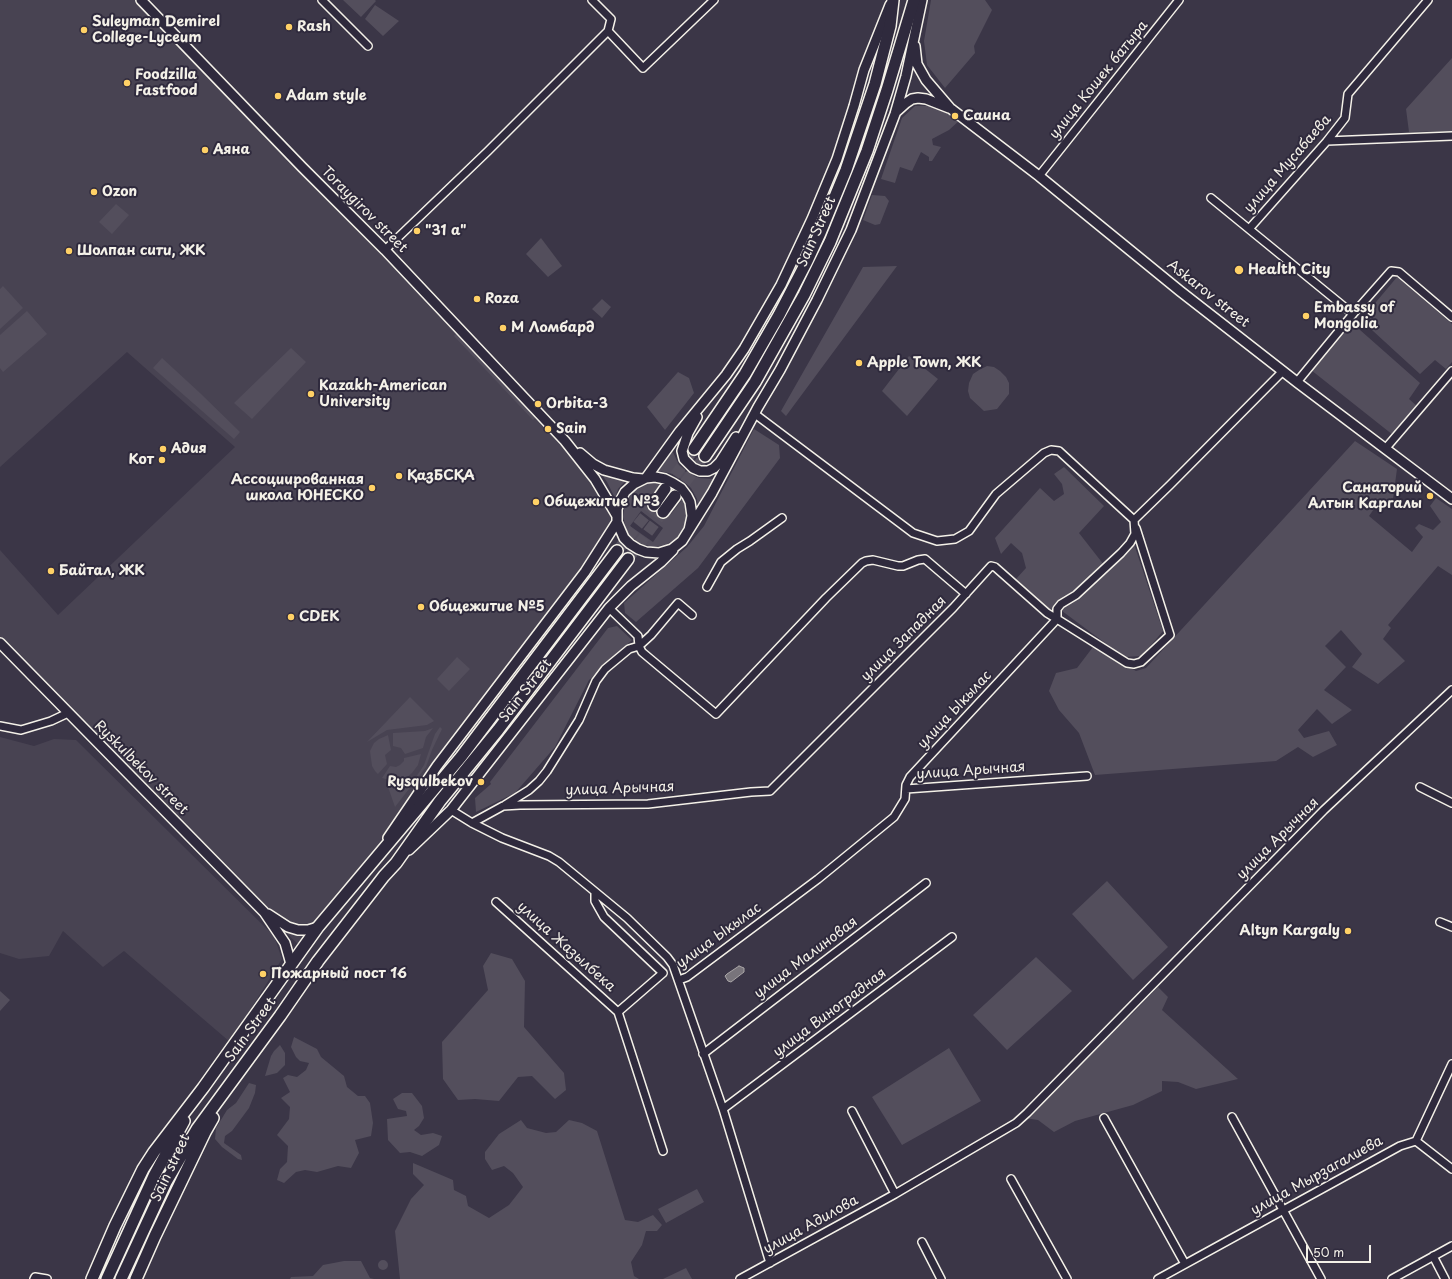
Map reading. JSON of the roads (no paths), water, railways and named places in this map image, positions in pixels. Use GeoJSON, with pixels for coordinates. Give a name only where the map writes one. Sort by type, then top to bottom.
{"type":"FeatureCollection","features":[{"type":"Feature","properties":{"kind":"main road","name":"Sain Street"},"geometry":{"type":"LineString","coordinates":[[694,449],[745,374],[779,315],[820,233],[846,170],[875,84],[890,26],[892,0]]}},
{"type":"Feature","properties":{"kind":"main road","name":"Sain Street"},"geometry":{"type":"LineString","coordinates":[[705,456],[755,382],[804,296],[844,211],[867,151],[914,0]]}},
{"type":"Feature","properties":{"kind":"main road"},"geometry":{"type":"LineString","coordinates":[[654,505],[665,489]]}},
{"type":"Feature","properties":{"kind":"main road"},"geometry":{"type":"LineString","coordinates":[[663,512],[675,496]]}},
{"type":"Feature","properties":{"kind":"main road","name":"Sain Street"},"geometry":{"type":"LineString","coordinates":[[107,1279],[154,1176],[203,1088],[318,927],[460,757],[617,551]]}},
{"type":"Feature","properties":{"kind":"main road","name":"Sain Street"},"geometry":{"type":"LineString","coordinates":[[121,1279],[166,1182],[197,1129],[318,961],[384,876],[396,863],[440,801],[498,730],[628,559]]}},
{"type":"Feature","properties":{"kind":"main road","name":"Sain street"},"geometry":{"type":"LineString","coordinates":[[136,1279],[202,1136],[239,1072]]}},
{"type":"Feature","properties":{"kind":"main road","name":"Sain street"},"geometry":{"type":"LineString","coordinates":[[92,1279],[115,1226],[143,1169],[154,1152],[203,1088]]}},
{"type":"Feature","properties":{"kind":"street","name":"Toraygirov street"},"geometry":{"type":"LineString","coordinates":[[140,0],[385,250],[565,441]]}},
{"type":"Feature","properties":{"kind":"street"},"geometry":{"type":"LineString","coordinates":[[322,0],[368,46]]}},
{"type":"Feature","properties":{"kind":"street"},"geometry":{"type":"LineString","coordinates":[[385,250],[488,151],[608,31],[611,19],[592,0]]}},
{"type":"Feature","properties":{"kind":"street"},"geometry":{"type":"LineString","coordinates":[[608,31],[643,68],[714,0]]}},
{"type":"Feature","properties":{"kind":"street"},"geometry":{"type":"LineString","coordinates":[[617,519],[619,503],[625,492],[634,484],[644,479],[726,375],[767,311],[799,249],[837,159],[864,70],[892,0]]}},
{"type":"Feature","properties":{"kind":"street"},"geometry":{"type":"LineString","coordinates":[[565,441],[595,479],[617,519],[620,531],[630,544],[646,552],[653,553],[672,549],[682,541],[712,493],[817,300],[851,230],[895,114],[906,76],[922,0]]}},
{"type":"Feature","properties":{"kind":"street","name":"улица Кошек батыра"},"geometry":{"type":"LineString","coordinates":[[1039,176],[1179,0]]}},
{"type":"Feature","properties":{"kind":"street","name":"улица Мусабаева"},"geometry":{"type":"LineString","coordinates":[[1249,229],[1327,141],[1345,118],[1348,94],[1428,0]]}},
{"type":"Feature","properties":{"kind":"street"},"geometry":{"type":"LineString","coordinates":[[913,39],[917,64],[926,80],[950,108]]}},
{"type":"Feature","properties":{"kind":"street"},"geometry":{"type":"LineString","coordinates":[[895,114],[906,103],[912,99],[918,98],[926,99],[950,108]]}},
{"type":"Feature","properties":{"kind":"street","name":"Askarov street"},"geometry":{"type":"LineString","coordinates":[[950,108],[1039,176],[1180,291],[1297,382],[1452,499]]}},
{"type":"Feature","properties":{"kind":"street"},"geometry":{"type":"LineString","coordinates":[[1327,141],[1452,136]]}},
{"type":"Feature","properties":{"kind":"street","name":"улица Мусабаева"},"geometry":{"type":"LineString","coordinates":[[1211,198],[1353,314]]}},
{"type":"Feature","properties":{"kind":"street"},"geometry":{"type":"LineString","coordinates":[[1297,382],[1353,314],[1391,271],[1399,272],[1452,317]]}},
{"type":"Feature","properties":{"kind":"street"},"geometry":{"type":"LineString","coordinates":[[755,414],[913,533],[937,541],[955,539],[970,531],[996,494],[1044,453],[1051,450],[1059,450],[1134,520],[1170,635],[1141,662],[1134,664],[1127,663],[1057,619],[1057,609],[1061,604],[1076,595],[1122,553],[1130,543],[1134,534],[1134,520],[1170,486],[1283,371]]}},
{"type":"Feature","properties":{"kind":"street"},"geometry":{"type":"LineString","coordinates":[[1385,449],[1452,371]]}},
{"type":"Feature","properties":{"kind":"street"},"geometry":{"type":"LineString","coordinates":[[709,396],[684,444],[682,451],[684,459],[693,468],[700,471],[714,468],[720,462],[737,436],[755,414]]}},
{"type":"Feature","properties":{"kind":"street"},"geometry":{"type":"LineString","coordinates":[[565,441],[604,470],[633,478],[665,479],[681,488],[687,496],[692,509],[689,530]]}},
{"type":"Feature","properties":{"kind":"street"},"geometry":{"type":"LineString","coordinates":[[707,587],[721,562],[782,518]]}},
{"type":"Feature","properties":{"kind":"street","name":"Sain Street"},"geometry":{"type":"LineString","coordinates":[[371,864],[437,766],[585,572],[617,519]]}},
{"type":"Feature","properties":{"kind":"street","name":"Sain Street"},"geometry":{"type":"LineString","coordinates":[[396,863],[451,810],[609,608],[631,586],[661,562],[682,541]]}},
{"type":"Feature","properties":{"kind":"street"},"geometry":{"type":"LineString","coordinates":[[609,608],[638,636],[639,646],[642,652],[716,714],[826,598],[866,560],[873,560],[898,566],[908,565],[918,560],[925,560],[966,594]]}},
{"type":"Feature","properties":{"kind":"street","name":"улица Западная"},"geometry":{"type":"LineString","coordinates":[[773,789],[966,594],[991,566],[995,567],[1046,613],[1057,619]]}},
{"type":"Feature","properties":{"kind":"street"},"geometry":{"type":"LineString","coordinates":[[503,806],[530,790],[547,771],[579,720],[596,681],[605,669],[629,649],[639,646],[651,635],[678,603],[692,615]]}},
{"type":"Feature","properties":{"kind":"street","name":"улица Ыкылас"},"geometry":{"type":"LineString","coordinates":[[679,980],[687,977],[818,880],[894,817],[905,799],[906,789],[910,777],[1057,619]]}},
{"type":"Feature","properties":{"kind":"street","name":"Ryskulbekov street"},"geometry":{"type":"LineString","coordinates":[[0,643],[264,912]]}},
{"type":"Feature","properties":{"kind":"street","name":"улица Арычная"},"geometry":{"type":"LineString","coordinates":[[895,1194],[1016,1122],[1324,810],[1452,690]]}},
{"type":"Feature","properties":{"kind":"street"},"geometry":{"type":"LineString","coordinates":[[0,726],[21,730],[51,721],[68,713]]}},
{"type":"Feature","properties":{"kind":"street","name":"улица Арычная"},"geometry":{"type":"LineString","coordinates":[[906,789],[1087,776]]}},
{"type":"Feature","properties":{"kind":"street"},"geometry":{"type":"LineString","coordinates":[[1420,786],[1452,803]]}},
{"type":"Feature","properties":{"kind":"street","name":"улица Арычная"},"geometry":{"type":"LineString","coordinates":[[472,823],[503,806],[648,804],[751,792],[766,792],[773,789]]}},
{"type":"Feature","properties":{"kind":"street"},"geometry":{"type":"LineString","coordinates":[[451,810],[472,823],[502,838],[549,856],[559,862],[627,918],[667,957],[673,965],[723,1109],[770,1263]]}},
{"type":"Feature","properties":{"kind":"street","name":"улица Малиновая"},"geometry":{"type":"LineString","coordinates":[[703,1054],[926,884]]}},
{"type":"Feature","properties":{"kind":"street","name":"улица Жазылбека"},"geometry":{"type":"LineString","coordinates":[[595,892],[595,902],[604,917],[663,973],[618,1012]]}},
{"type":"Feature","properties":{"kind":"street","name":"улица Жазылбека"},"geometry":{"type":"LineString","coordinates":[[496,902],[618,1012],[663,1150]]}},
{"type":"Feature","properties":{"kind":"street"},"geometry":{"type":"LineString","coordinates":[[264,912],[288,927],[298,930],[318,927]]}},
{"type":"Feature","properties":{"kind":"street"},"geometry":{"type":"LineString","coordinates":[[264,912],[285,943],[291,964]]}},
{"type":"Feature","properties":{"kind":"street"},"geometry":{"type":"LineString","coordinates":[[1440,922],[1452,927]]}},
{"type":"Feature","properties":{"kind":"street","name":"улица Виноградная"},"geometry":{"type":"LineString","coordinates":[[723,1109],[952,937]]}},
{"type":"Feature","properties":{"kind":"street"},"geometry":{"type":"LineString","coordinates":[[1452,1064],[1416,1141],[1452,1169]]}},
{"type":"Feature","properties":{"kind":"street"},"geometry":{"type":"LineString","coordinates":[[852,1111],[895,1194]]}},
{"type":"Feature","properties":{"kind":"street"},"geometry":{"type":"LineString","coordinates":[[1232,1117],[1321,1279]]}},
{"type":"Feature","properties":{"kind":"street"},"geometry":{"type":"LineString","coordinates":[[1104,1118],[1185,1264]]}},
{"type":"Feature","properties":{"kind":"street","name":"улица Мырзагалиева"},"geometry":{"type":"LineString","coordinates":[[1158,1279],[1400,1146],[1416,1141]]}},
{"type":"Feature","properties":{"kind":"street"},"geometry":{"type":"LineString","coordinates":[[1012,1179],[1067,1279]]}},
{"type":"Feature","properties":{"kind":"street","name":"улица Адилова"},"geometry":{"type":"LineString","coordinates":[[740,1279],[752,1276],[770,1263],[895,1194]]}},
{"type":"Feature","properties":{"kind":"street"},"geometry":{"type":"LineString","coordinates":[[922,1242],[941,1279]]}},
{"type":"Feature","properties":{"kind":"street"},"geometry":{"type":"LineString","coordinates":[[1392,1279],[1452,1246]]}},
{"type":"Feature","properties":{"kind":"street"},"geometry":{"type":"LineString","coordinates":[[1434,1256],[1445,1279]]}},
{"type":"Feature","properties":{"kind":"street"},"geometry":{"type":"LineString","coordinates":[[34,1279],[47,1279]]}},
{"type":"Feature","properties":{"kind":"tunnel"},"geometry":{"type":"LineString","coordinates":[[665,489],[694,449]]}},
{"type":"Feature","properties":{"kind":"tunnel"},"geometry":{"type":"LineString","coordinates":[[675,496],[705,456]]}},
{"type":"Feature","properties":{"kind":"tunnel"},"geometry":{"type":"LineString","coordinates":[[617,551],[654,505]]}},
{"type":"Feature","properties":{"kind":"tunnel"},"geometry":{"type":"LineString","coordinates":[[628,559],[663,512]]}},
{"type":"Feature","properties":{"kind":"place","name":"Rash"},"geometry":{"type":"Point","coordinates":[289,27]}},
{"type":"Feature","properties":{"kind":"place","name":"Suleyman Demirel College-Lyceum"},"geometry":{"type":"Point","coordinates":[84,30]}},
{"type":"Feature","properties":{"kind":"place","name":"Foodzilla Fastfood"},"geometry":{"type":"Point","coordinates":[127,83]}},
{"type":"Feature","properties":{"kind":"place","name":"Adam style"},"geometry":{"type":"Point","coordinates":[278,96]}},
{"type":"Feature","properties":{"kind":"place","name":"Саина"},"geometry":{"type":"Point","coordinates":[955,116]}},
{"type":"Feature","properties":{"kind":"place","name":"Аяна"},"geometry":{"type":"Point","coordinates":[205,150]}},
{"type":"Feature","properties":{"kind":"place","name":"Ozon"},"geometry":{"type":"Point","coordinates":[94,192]}},
{"type":"Feature","properties":{"kind":"place","name":"\"31 а\""},"geometry":{"type":"Point","coordinates":[417,231]}},
{"type":"Feature","properties":{"kind":"place","name":"Шолпан сити, ЖК"},"geometry":{"type":"Point","coordinates":[69,251]}},
{"type":"Feature","properties":{"kind":"place","name":"Health City"},"geometry":{"type":"Point","coordinates":[1239,270]}},
{"type":"Feature","properties":{"kind":"place","name":"Roza"},"geometry":{"type":"Point","coordinates":[477,299]}},
{"type":"Feature","properties":{"kind":"place","name":"Embassy of Mongolia"},"geometry":{"type":"Point","coordinates":[1306,316]}},
{"type":"Feature","properties":{"kind":"place","name":"М Ломбард"},"geometry":{"type":"Point","coordinates":[503,328]}},
{"type":"Feature","properties":{"kind":"place","name":"Apple Town, ЖК"},"geometry":{"type":"Point","coordinates":[859,363]}},
{"type":"Feature","properties":{"kind":"place","name":"Kazakh-American University"},"geometry":{"type":"Point","coordinates":[311,394]}},
{"type":"Feature","properties":{"kind":"place","name":"Orbita-3"},"geometry":{"type":"Point","coordinates":[538,404]}},
{"type":"Feature","properties":{"kind":"place","name":"Sain"},"geometry":{"type":"Point","coordinates":[548,429]}},
{"type":"Feature","properties":{"kind":"place","name":"Адия"},"geometry":{"type":"Point","coordinates":[163,449]}},
{"type":"Feature","properties":{"kind":"place","name":"Кот"},"geometry":{"type":"Point","coordinates":[162,460]}},
{"type":"Feature","properties":{"kind":"place","name":"ҚазБСҚА"},"geometry":{"type":"Point","coordinates":[399,476]}},
{"type":"Feature","properties":{"kind":"place","name":"Ассоциированная школа ЮНЕСКО"},"geometry":{"type":"Point","coordinates":[372,488]}},
{"type":"Feature","properties":{"kind":"place","name":"Санаторий Алтын Каргалы"},"geometry":{"type":"Point","coordinates":[1430,496]}},
{"type":"Feature","properties":{"kind":"place","name":"Общежитие №3"},"geometry":{"type":"Point","coordinates":[536,502]}},
{"type":"Feature","properties":{"kind":"place","name":"Байтал, ЖК"},"geometry":{"type":"Point","coordinates":[51,571]}},
{"type":"Feature","properties":{"kind":"place","name":"Общежитие №5"},"geometry":{"type":"Point","coordinates":[421,607]}},
{"type":"Feature","properties":{"kind":"place","name":"CDEK"},"geometry":{"type":"Point","coordinates":[291,617]}},
{"type":"Feature","properties":{"kind":"place","name":"Rysqulbekov"},"geometry":{"type":"Point","coordinates":[481,782]}},
{"type":"Feature","properties":{"kind":"place","name":"Altyn Kargaly"},"geometry":{"type":"Point","coordinates":[1348,931]}},
{"type":"Feature","properties":{"kind":"place","name":"Пожарный пост 16"},"geometry":{"type":"Point","coordinates":[263,974]}}]}
